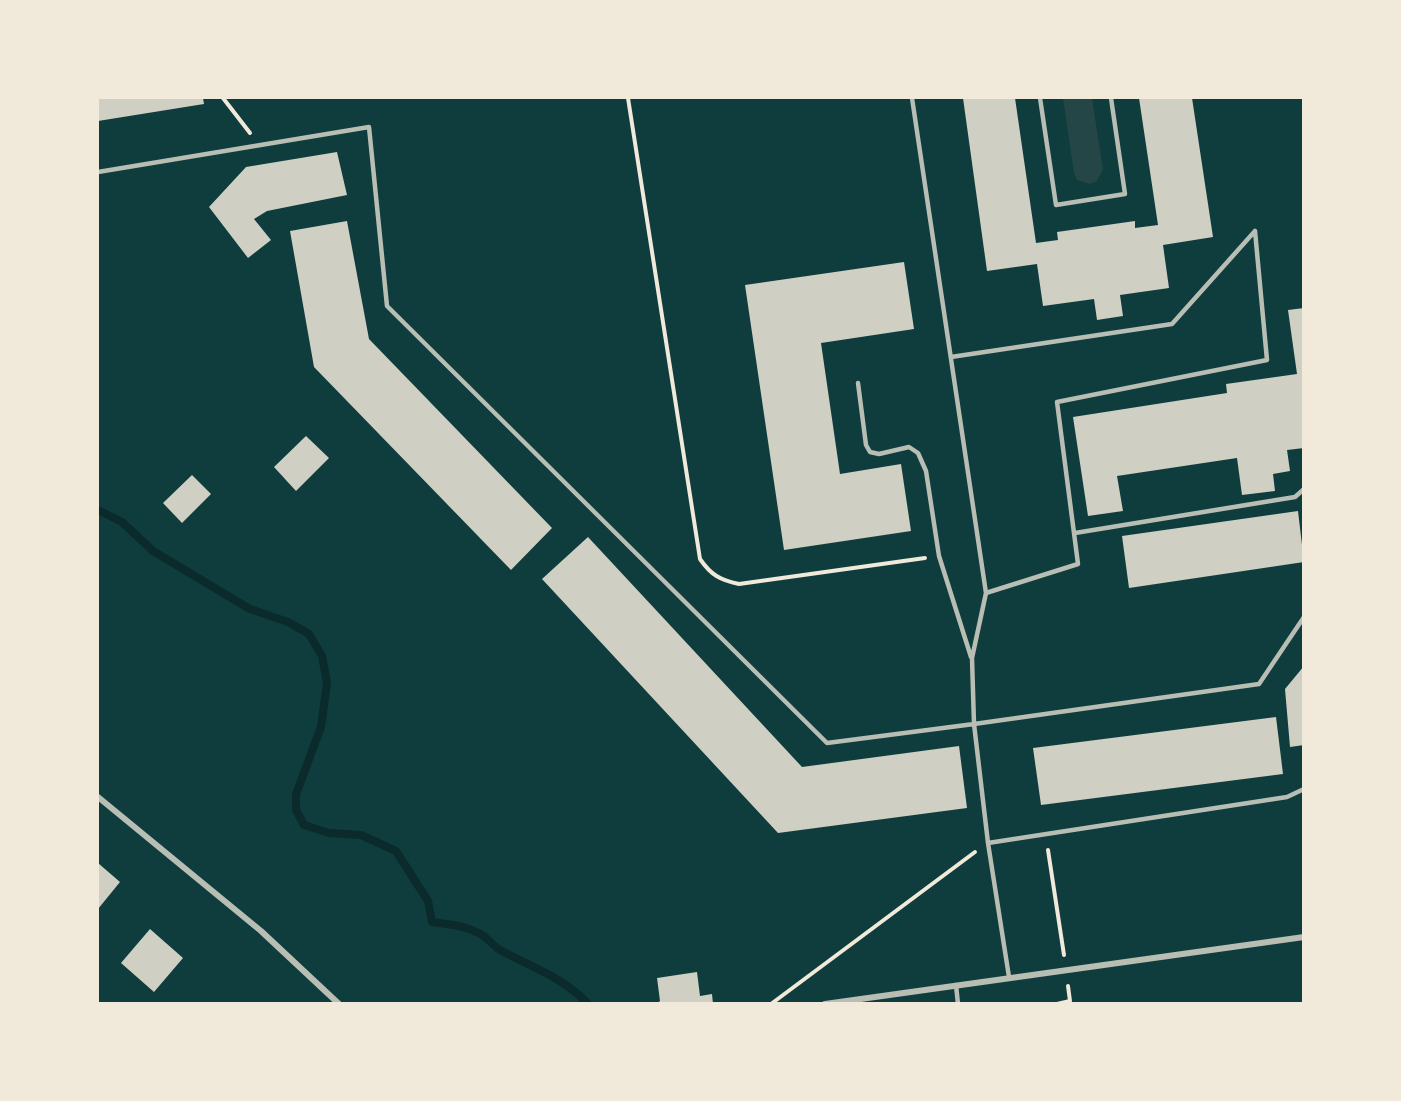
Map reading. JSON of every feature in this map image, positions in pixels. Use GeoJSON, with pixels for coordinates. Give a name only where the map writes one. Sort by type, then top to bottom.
{"type":"FeatureCollection","features":[{"type":"Feature","properties":{"kind":"street"},"geometry":{"type":"LineString","coordinates":[[98,797],[261,931],[339,1004]]}},
{"type":"Feature","properties":{"kind":"street"},"geometry":{"type":"LineString","coordinates":[[825,1004],[1304,937]]}},
{"type":"Feature","properties":{"kind":"lane"},"geometry":{"type":"LineString","coordinates":[[912,98],[986,592],[972,658],[974,724],[988,843],[1009,977]]}},
{"type":"Feature","properties":{"kind":"lane"},"geometry":{"type":"LineString","coordinates":[[1040,98],[1056,205],[1125,194],[1111,98]]}},
{"type":"Feature","properties":{"kind":"lane"},"geometry":{"type":"LineString","coordinates":[[98,172],[369,127],[387,306],[827,743],[1259,684],[1304,617]]}},
{"type":"Feature","properties":{"kind":"lane"},"geometry":{"type":"LineString","coordinates":[[951,357],[1173,324],[1255,231],[1267,360],[1057,402],[1078,564],[986,592]]}},
{"type":"Feature","properties":{"kind":"lane"},"geometry":{"type":"LineString","coordinates":[[858,383],[866,445],[870,452],[879,454],[909,447],[918,453],[926,471],[939,556],[972,658]]}},
{"type":"Feature","properties":{"kind":"lane"},"geometry":{"type":"LineString","coordinates":[[1075,533],[1295,497],[1304,489]]}},
{"type":"Feature","properties":{"kind":"lane"},"geometry":{"type":"LineString","coordinates":[[988,843],[1287,797],[1304,789]]}},
{"type":"Feature","properties":{"kind":"lane"},"geometry":{"type":"LineString","coordinates":[[956,985],[958,1004]]}},
{"type":"Feature","properties":{"kind":"path"},"geometry":{"type":"LineString","coordinates":[[223,98],[260,146]]}},
{"type":"Feature","properties":{"kind":"path"},"geometry":{"type":"LineString","coordinates":[[628,98],[700,559],[709,573],[721,580],[739,584],[939,556]]}},
{"type":"Feature","properties":{"kind":"path"},"geometry":{"type":"LineString","coordinates":[[1046,834],[1070,1001],[1057,1004]]}},
{"type":"Feature","properties":{"kind":"path"},"geometry":{"type":"LineString","coordinates":[[771,1004],[988,843]]}},
{"type":"Feature","properties":{"kind":"shaded area"},"geometry":{"type":"Polygon","coordinates":[[[1063,98],[1092,98],[1103,170],[1096,182],[1089,184],[1077,180],[1074,173],[1063,98]]]}},
{"type":"Feature","properties":{"kind":"building"},"geometry":{"type":"Polygon","coordinates":[[[98,98],[203,98],[204,104],[98,121],[98,98]]]}},
{"type":"Feature","properties":{"kind":"building"},"geometry":{"type":"Polygon","coordinates":[[[963,98],[1015,98],[1036,243],[1058,240],[1057,232],[1135,221],[1135,228],[1158,225],[1139,98],[1192,98],[1213,237],[1163,245],[1169,288],[1120,295],[1123,316],[1097,320],[1094,299],[1043,306],[1037,264],[987,271],[963,98]]]}},
{"type":"Feature","properties":{"kind":"building"},"geometry":{"type":"Polygon","coordinates":[[[337,152],[347,195],[267,211],[254,219],[271,240],[248,258],[209,207],[246,167],[337,152]]]}},
{"type":"Feature","properties":{"kind":"building"},"geometry":{"type":"Polygon","coordinates":[[[347,221],[369,339],[552,528],[511,570],[314,367],[290,231],[347,221]]]}},
{"type":"Feature","properties":{"kind":"building"},"geometry":{"type":"Polygon","coordinates":[[[904,262],[914,329],[821,343],[840,474],[901,464],[911,531],[784,550],[745,285],[904,262]]]}},
{"type":"Feature","properties":{"kind":"building"},"geometry":{"type":"Polygon","coordinates":[[[1304,308],[1304,448],[1287,450],[1290,471],[1273,474],[1275,491],[1242,495],[1237,458],[1117,476],[1123,511],[1088,516],[1073,417],[1227,393],[1226,384],[1297,374],[1288,310],[1304,308]]]}},
{"type":"Feature","properties":{"kind":"building"},"geometry":{"type":"Polygon","coordinates":[[[306,436],[329,458],[296,491],[274,467],[306,436]]]}},
{"type":"Feature","properties":{"kind":"building"},"geometry":{"type":"Polygon","coordinates":[[[192,475],[211,494],[182,523],[163,503],[192,475]]]}},
{"type":"Feature","properties":{"kind":"building"},"geometry":{"type":"Polygon","coordinates":[[[1298,511],[1304,562],[1129,588],[1122,536],[1298,511]]]}},
{"type":"Feature","properties":{"kind":"building"},"geometry":{"type":"Polygon","coordinates":[[[588,537],[802,767],[959,746],[967,808],[778,833],[542,579],[588,537]]]}},
{"type":"Feature","properties":{"kind":"building"},"geometry":{"type":"Polygon","coordinates":[[[1304,666],[1304,745],[1290,747],[1285,689],[1304,666]]]}},
{"type":"Feature","properties":{"kind":"building"},"geometry":{"type":"Polygon","coordinates":[[[1276,717],[1283,774],[1041,805],[1033,748],[1276,717]]]}},
{"type":"Feature","properties":{"kind":"building"},"geometry":{"type":"Polygon","coordinates":[[[98,863],[120,882],[98,909],[98,863]]]}},
{"type":"Feature","properties":{"kind":"building"},"geometry":{"type":"Polygon","coordinates":[[[150,929],[183,958],[154,992],[121,963],[150,929]]]}},
{"type":"Feature","properties":{"kind":"building"},"geometry":{"type":"Polygon","coordinates":[[[697,972],[700,996],[712,994],[713,1004],[656,1004],[660,1001],[657,978],[697,972]]]}},
{"type":"Feature","properties":{"kind":"waterway"},"geometry":{"type":"LineString","coordinates":[[98,510],[122,522],[153,551],[250,609],[288,622],[309,634],[322,656],[327,683],[321,727],[296,794],[296,810],[304,825],[329,833],[361,835],[396,851],[428,901],[432,922],[477,932],[495,947],[568,987],[588,1004]]}}]}
